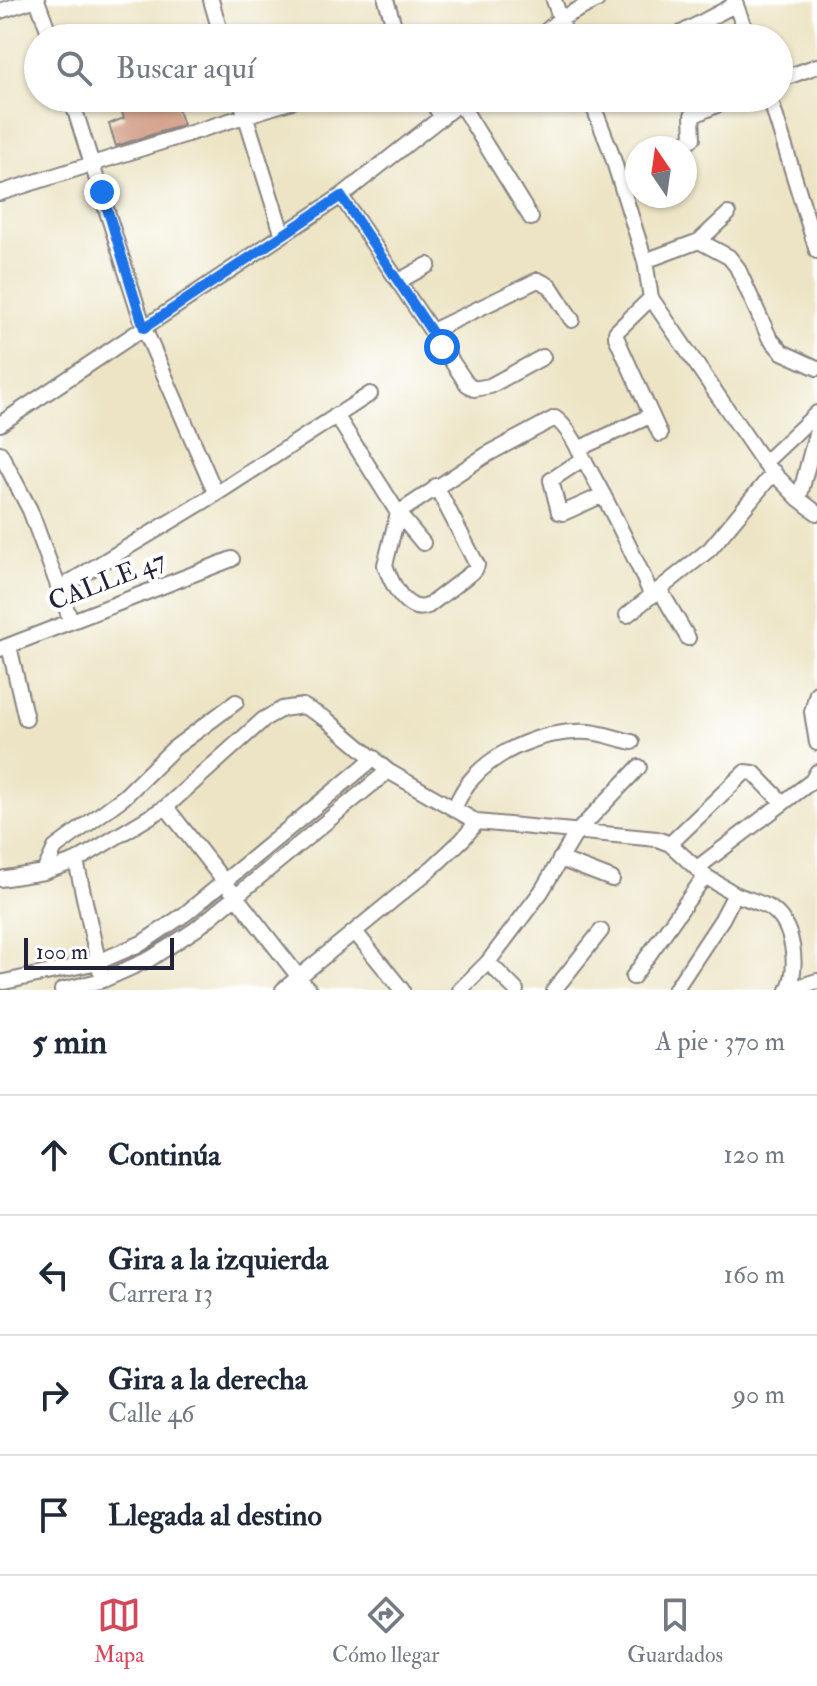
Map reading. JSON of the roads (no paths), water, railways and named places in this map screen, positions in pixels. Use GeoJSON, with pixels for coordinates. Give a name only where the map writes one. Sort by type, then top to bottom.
{"type":"FeatureCollection","features":[{"type":"Feature","properties":{"kind":"street"},"geometry":{"type":"LineString","coordinates":[[0,11],[35,0],[45,24]]}},
{"type":"Feature","properties":{"kind":"street"},"geometry":{"type":"LineString","coordinates":[[211,0],[218,24]]}},
{"type":"Feature","properties":{"kind":"street"},"geometry":{"type":"LineString","coordinates":[[386,0],[394,24]]}},
{"type":"Feature","properties":{"kind":"street"},"geometry":{"type":"LineString","coordinates":[[554,0],[562,24]]}},
{"type":"Feature","properties":{"kind":"street"},"geometry":{"type":"LineString","coordinates":[[554,24],[597,0]]}},
{"type":"Feature","properties":{"kind":"street"},"geometry":{"type":"LineString","coordinates":[[697,24],[735,2],[743,24]]}},
{"type":"Feature","properties":{"kind":"street"},"geometry":{"type":"LineString","coordinates":[[793,75],[817,66]]}},
{"type":"Feature","properties":{"kind":"street"},"geometry":{"type":"LineString","coordinates":[[76,112],[144,328],[216,494]]}},
{"type":"Feature","properties":{"kind":"street"},"geometry":{"type":"LineString","coordinates":[[244,112],[282,233]]}},
{"type":"Feature","properties":{"kind":"street"},"geometry":{"type":"LineString","coordinates":[[0,193],[258,112]]}},
{"type":"Feature","properties":{"kind":"street"},"geometry":{"type":"LineString","coordinates":[[438,112],[442,118]]}},
{"type":"Feature","properties":{"kind":"street"},"geometry":{"type":"LineString","coordinates":[[0,424],[341,196],[449,112]]}},
{"type":"Feature","properties":{"kind":"street"},"geometry":{"type":"LineString","coordinates":[[469,112],[531,218]]}},
{"type":"Feature","properties":{"kind":"street"},"geometry":{"type":"LineString","coordinates":[[595,112],[645,261],[651,298],[769,467],[817,513]]}},
{"type":"Feature","properties":{"kind":"street"},"geometry":{"type":"LineString","coordinates":[[693,136],[690,118],[697,112]]}},
{"type":"Feature","properties":{"kind":"street"},"geometry":{"type":"LineString","coordinates":[[774,112],[817,251]]}},
{"type":"Feature","properties":{"kind":"street"},"geometry":{"type":"LineString","coordinates":[[341,196],[458,375],[474,389],[490,386],[543,357]]}},
{"type":"Feature","properties":{"kind":"street"},"geometry":{"type":"LineString","coordinates":[[645,261],[699,241],[728,214]]}},
{"type":"Feature","properties":{"kind":"street"},"geometry":{"type":"LineString","coordinates":[[699,241],[729,257],[737,267],[769,337],[782,352],[817,368]]}},
{"type":"Feature","properties":{"kind":"street"},"geometry":{"type":"LineString","coordinates":[[399,281],[428,265]]}},
{"type":"Feature","properties":{"kind":"street"},"geometry":{"type":"LineString","coordinates":[[432,331],[538,280],[550,286],[572,320]]}},
{"type":"Feature","properties":{"kind":"street"},"geometry":{"type":"LineString","coordinates":[[651,298],[615,334],[660,434]]}},
{"type":"Feature","properties":{"kind":"street"},"geometry":{"type":"LineString","coordinates":[[60,588],[216,494],[370,394]]}},
{"type":"Feature","properties":{"kind":"street"},"geometry":{"type":"LineString","coordinates":[[627,615],[710,549],[769,467],[817,413]]}},
{"type":"Feature","properties":{"kind":"street"},"geometry":{"type":"LineString","coordinates":[[336,415],[398,513],[423,543]]}},
{"type":"Feature","properties":{"kind":"street"},"geometry":{"type":"LineString","coordinates":[[603,495],[559,512],[551,480],[580,454],[650,416]]}},
{"type":"Feature","properties":{"kind":"street"},"geometry":{"type":"LineString","coordinates":[[436,486],[477,565],[473,572],[420,609],[405,601],[386,568],[385,560],[398,513],[436,486],[555,418],[560,421],[656,593],[688,638]]}},
{"type":"Feature","properties":{"kind":"street"},"geometry":{"type":"LineString","coordinates":[[799,499],[817,430]]}},
{"type":"Feature","properties":{"kind":"street"},"geometry":{"type":"LineString","coordinates":[[0,453],[30,510],[71,621]]}},
{"type":"Feature","properties":{"kind":"street","name":"CALLE 47"},"geometry":{"type":"LineString","coordinates":[[5,648],[232,559]]}},
{"type":"Feature","properties":{"kind":"street"},"geometry":{"type":"LineString","coordinates":[[5,648],[26,719]]}},
{"type":"Feature","properties":{"kind":"street"},"geometry":{"type":"LineString","coordinates":[[816,737],[812,712],[817,693]]}},
{"type":"Feature","properties":{"kind":"street"},"geometry":{"type":"LineString","coordinates":[[44,872],[55,848],[124,797],[189,735],[236,702]]}},
{"type":"Feature","properties":{"kind":"street"},"geometry":{"type":"LineString","coordinates":[[0,879],[44,872],[76,861],[166,807],[264,719],[282,709],[303,706],[326,719],[388,771],[477,822],[576,833],[616,833],[670,844],[701,872],[735,894],[772,909],[784,923],[794,962],[788,990],[817,981]]}},
{"type":"Feature","properties":{"kind":"street"},"geometry":{"type":"LineString","coordinates":[[454,808],[469,782],[490,762],[514,747],[540,737],[589,732],[632,742]]}},
{"type":"Feature","properties":{"kind":"street"},"geometry":{"type":"LineString","coordinates":[[0,966],[5,986],[98,962],[142,943],[185,914],[374,758]]}},
{"type":"Feature","properties":{"kind":"street"},"geometry":{"type":"LineString","coordinates":[[460,990],[488,962],[541,892],[576,833],[639,767]]}},
{"type":"Feature","properties":{"kind":"street"},"geometry":{"type":"LineString","coordinates":[[62,990],[104,985],[196,929],[388,771]]}},
{"type":"Feature","properties":{"kind":"street"},"geometry":{"type":"LineString","coordinates":[[670,844],[745,772],[754,773],[783,803]]}},
{"type":"Feature","properties":{"kind":"street"},"geometry":{"type":"LineString","coordinates":[[633,977],[701,872],[721,847],[812,781],[817,772]]}},
{"type":"Feature","properties":{"kind":"street"},"geometry":{"type":"LineString","coordinates":[[166,807],[309,990]]}},
{"type":"Feature","properties":{"kind":"street"},"geometry":{"type":"LineString","coordinates":[[283,990],[432,868],[477,822]]}},
{"type":"Feature","properties":{"kind":"street"},"geometry":{"type":"LineString","coordinates":[[560,859],[612,879]]}},
{"type":"Feature","properties":{"kind":"street"},"geometry":{"type":"LineString","coordinates":[[76,861],[104,985]]}},
{"type":"Feature","properties":{"kind":"street"},"geometry":{"type":"LineString","coordinates":[[675,990],[735,894]]}},
{"type":"Feature","properties":{"kind":"street"},"geometry":{"type":"LineString","coordinates":[[554,990],[601,931]]}},
{"type":"Feature","properties":{"kind":"street"},"geometry":{"type":"LineString","coordinates":[[355,932],[402,990]]}},
{"type":"Feature","properties":{"kind":"street"},"geometry":{"type":"LineString","coordinates":[[488,962],[516,990]]}}]}
